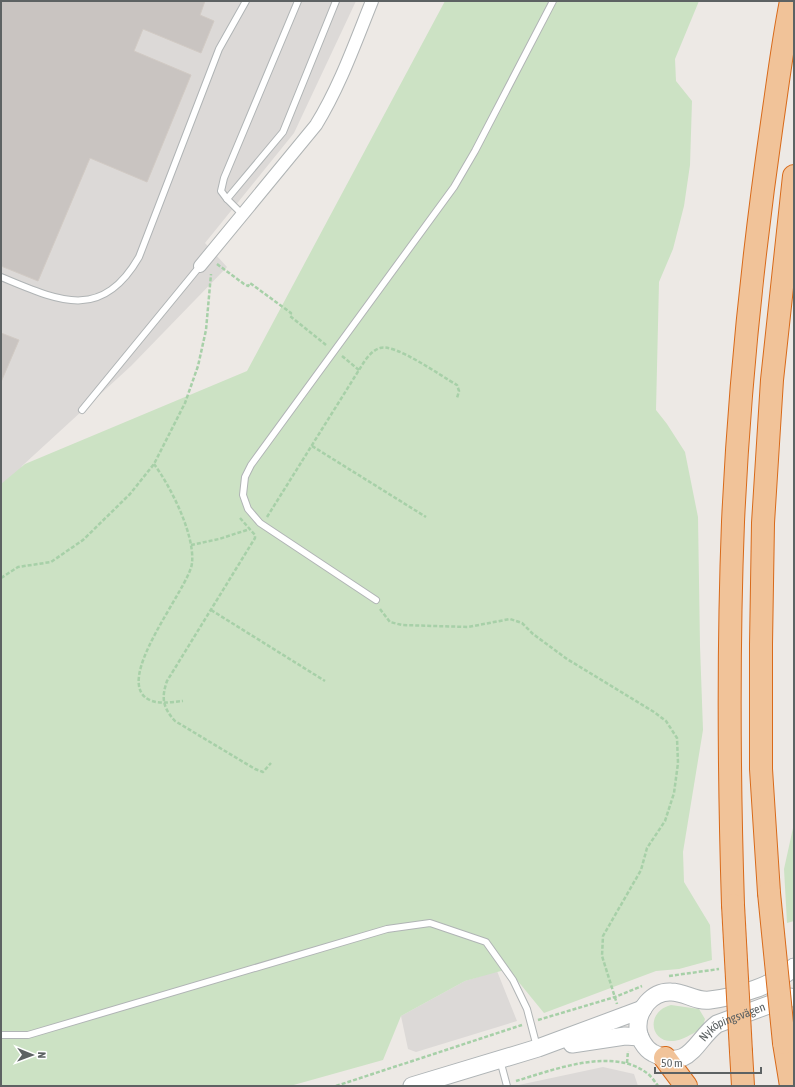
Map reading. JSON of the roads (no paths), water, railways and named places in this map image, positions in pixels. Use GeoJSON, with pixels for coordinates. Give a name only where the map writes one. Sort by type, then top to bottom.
{"type":"FeatureCollection","features":[{"type":"Feature","properties":{"kind":"highway"},"geometry":{"type":"LineString","coordinates":[[743,1086],[733,905],[729,772],[729,638],[733,521],[743,377],[761,200],[791,1]]}},
{"type":"Feature","properties":{"kind":"highway"},"geometry":{"type":"LineString","coordinates":[[791,1086],[784,1043],[769,893],[761,769],[761,644],[763,523],[772,380],[794,176]]}},
{"type":"Feature","properties":{"kind":"highway"},"geometry":{"type":"LineString","coordinates":[[665,1058],[686,1086]]}},
{"type":"Feature","properties":{"kind":"main road","name":"Nyköpingsvägen"},"geometry":{"type":"LineString","coordinates":[[412,1086],[538,1048],[643,1009],[647,1001],[654,997],[671,992],[702,1000],[709,1000],[744,992],[784,977],[794,967]]}},
{"type":"Feature","properties":{"kind":"main road","name":"Nyköpingsvägen"},"geometry":{"type":"LineString","coordinates":[[665,1058],[680,1058],[689,1054],[696,1048],[709,1030],[717,1024],[790,998],[794,998]]}},
{"type":"Feature","properties":{"kind":"main road"},"geometry":{"type":"LineString","coordinates":[[643,1009],[638,1026],[640,1037],[650,1052],[665,1058]]}},
{"type":"Feature","properties":{"kind":"main road","name":"Nyköpingsvägen"},"geometry":{"type":"LineString","coordinates":[[538,1048],[625,1036],[640,1037]]}},
{"type":"Feature","properties":{"kind":"street"},"geometry":{"type":"LineString","coordinates":[[200,266],[316,125],[328,105],[372,1]]}},
{"type":"Feature","properties":{"kind":"lane"},"geometry":{"type":"LineString","coordinates":[[1,277],[40,293],[70,300],[84,301],[100,297],[126,276],[139,257],[219,49],[246,1]]}},
{"type":"Feature","properties":{"kind":"lane"},"geometry":{"type":"LineString","coordinates":[[243,215],[227,199],[222,191],[224,178],[298,1]]}},
{"type":"Feature","properties":{"kind":"lane"},"geometry":{"type":"LineString","coordinates":[[227,199],[283,132],[336,1]]}},
{"type":"Feature","properties":{"kind":"lane"},"geometry":{"type":"LineString","coordinates":[[376,600],[260,523],[248,509],[243,495],[245,477],[251,465],[454,187],[475,151],[553,1]]}},
{"type":"Feature","properties":{"kind":"lane"},"geometry":{"type":"LineString","coordinates":[[82,410],[200,266]]}},
{"type":"Feature","properties":{"kind":"lane"},"geometry":{"type":"LineString","coordinates":[[1,1035],[28,1035],[387,929],[430,923],[486,942],[513,980],[527,1009],[538,1048]]}},
{"type":"Feature","properties":{"kind":"lane"},"geometry":{"type":"LineString","coordinates":[[499,1059],[507,1085]]}}]}
